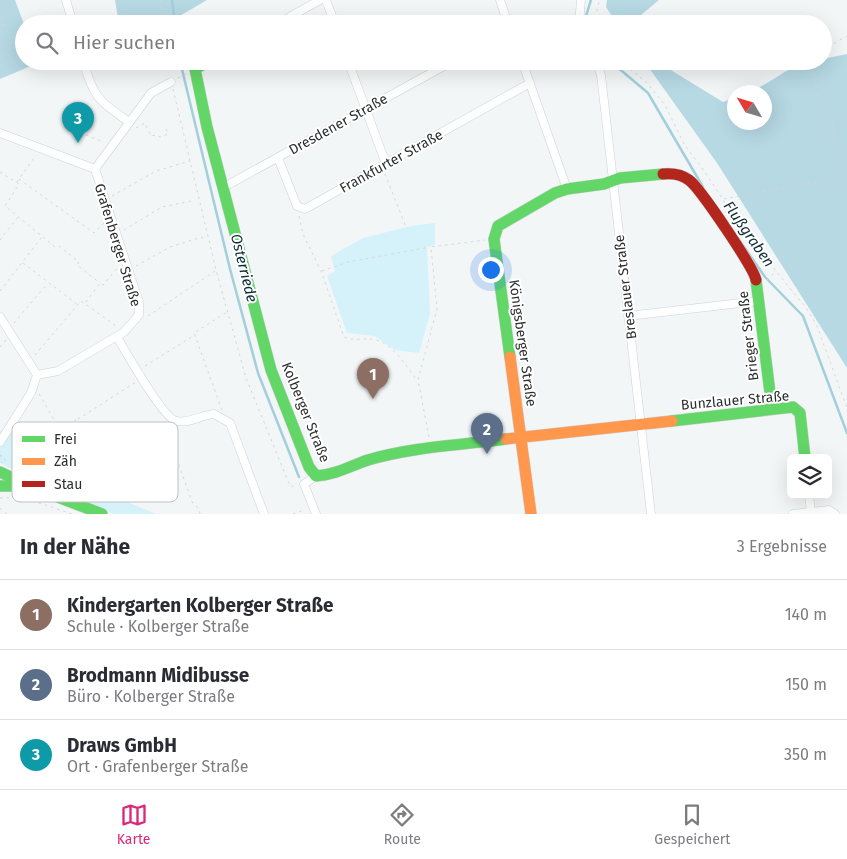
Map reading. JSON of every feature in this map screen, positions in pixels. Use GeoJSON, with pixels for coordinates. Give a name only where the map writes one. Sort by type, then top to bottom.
{"type":"FeatureCollection","features":[{"type":"Feature","properties":{"kind":"street"},"geometry":{"type":"LineString","coordinates":[[66,0],[70,15]]}},
{"type":"Feature","properties":{"kind":"street"},"geometry":{"type":"LineString","coordinates":[[293,15],[320,0]]}},
{"type":"Feature","properties":{"kind":"street"},"geometry":{"type":"LineString","coordinates":[[326,0],[332,15]]}},
{"type":"Feature","properties":{"kind":"street"},"geometry":{"type":"LineString","coordinates":[[500,0],[505,15]]}},
{"type":"Feature","properties":{"kind":"street"},"geometry":{"type":"LineString","coordinates":[[580,15],[581,0]]}},
{"type":"Feature","properties":{"kind":"street"},"geometry":{"type":"LineString","coordinates":[[85,70],[91,90],[96,98],[127,125]]}},
{"type":"Feature","properties":{"kind":"street","name":"Kolberger Straße"},"geometry":{"type":"LineString","coordinates":[[195,70],[207,127],[271,370],[309,466],[316,476],[330,475],[368,460],[431,448],[640,424]]}},
{"type":"Feature","properties":{"kind":"street"},"geometry":{"type":"LineString","coordinates":[[351,70],[366,109],[383,165]]}},
{"type":"Feature","properties":{"kind":"street","name":"Dresdener Straße"},"geometry":{"type":"LineString","coordinates":[[224,187],[437,70]]}},
{"type":"Feature","properties":{"kind":"street"},"geometry":{"type":"LineString","coordinates":[[525,70],[567,189]]}},
{"type":"Feature","properties":{"kind":"street","name":"Breslauer Straße"},"geometry":{"type":"LineString","coordinates":[[599,70],[650,514]]}},
{"type":"Feature","properties":{"kind":"street","name":"Grafenberger Straße"},"geometry":{"type":"LineString","coordinates":[[94,169],[152,92],[171,82]]}},
{"type":"Feature","properties":{"kind":"street","name":"Frankfurter Straße"},"geometry":{"type":"LineString","coordinates":[[297,206],[305,209],[530,83]]}},
{"type":"Feature","properties":{"kind":"street","name":"Grafenberger Straße"},"geometry":{"type":"LineString","coordinates":[[0,133],[94,169],[106,199],[139,302],[139,315],[136,321],[124,332],[58,371],[37,375]]}},
{"type":"Feature","properties":{"kind":"street"},"geometry":{"type":"LineString","coordinates":[[278,158],[297,206]]}},
{"type":"Feature","properties":{"kind":"street","name":"Brieger Straße"},"geometry":{"type":"LineString","coordinates":[[612,181],[674,173],[689,180],[703,195],[738,253],[752,269],[758,286],[758,301],[772,409]]}},
{"type":"Feature","properties":{"kind":"street"},"geometry":{"type":"LineString","coordinates":[[494,239],[498,226],[555,193],[612,181]]}},
{"type":"Feature","properties":{"kind":"street","name":"Königsberger Straße"},"geometry":{"type":"LineString","coordinates":[[494,239],[531,514]]}},
{"type":"Feature","properties":{"kind":"street"},"geometry":{"type":"LineString","coordinates":[[628,316],[758,301]]}},
{"type":"Feature","properties":{"kind":"street"},"geometry":{"type":"LineString","coordinates":[[0,317],[37,375],[34,386],[12,422]]}},
{"type":"Feature","properties":{"kind":"street"},"geometry":{"type":"LineString","coordinates":[[117,337],[161,408],[174,420],[214,414],[226,419],[232,427],[264,514]]}},
{"type":"Feature","properties":{"kind":"street","name":"Bunzlauer Straße"},"geometry":{"type":"LineString","coordinates":[[640,424],[794,407],[800,413],[805,454]]}},
{"type":"Feature","properties":{"kind":"street"},"geometry":{"type":"LineString","coordinates":[[0,442],[12,422]]}},
{"type":"Feature","properties":{"kind":"street"},"geometry":{"type":"LineString","coordinates":[[0,472],[12,478]]}},
{"type":"Feature","properties":{"kind":"street"},"geometry":{"type":"LineString","coordinates":[[314,510],[304,484],[316,476]]}},
{"type":"Feature","properties":{"kind":"street"},"geometry":{"type":"LineString","coordinates":[[809,499],[811,512]]}},
{"type":"Feature","properties":{"kind":"street"},"geometry":{"type":"LineString","coordinates":[[71,502],[102,514]]}},
{"type":"Feature","properties":{"kind":"street"},"geometry":{"type":"LineString","coordinates":[[794,514],[829,510],[835,514]]}},
{"type":"Feature","properties":{"kind":"path"},"geometry":{"type":"LineString","coordinates":[[160,0],[162,15]]}},
{"type":"Feature","properties":{"kind":"path"},"geometry":{"type":"LineString","coordinates":[[599,15],[600,0]]}},
{"type":"Feature","properties":{"kind":"path"},"geometry":{"type":"LineString","coordinates":[[0,18],[12,42],[6,64],[0,67]]}},
{"type":"Feature","properties":{"kind":"path"},"geometry":{"type":"LineString","coordinates":[[832,45],[847,36]]}},
{"type":"Feature","properties":{"kind":"path"},"geometry":{"type":"LineString","coordinates":[[169,70],[216,270],[246,378],[290,486],[304,484]]}},
{"type":"Feature","properties":{"kind":"path"},"geometry":{"type":"LineString","coordinates":[[171,82],[193,70]]}},
{"type":"Feature","properties":{"kind":"path"},"geometry":{"type":"LineString","coordinates":[[631,70],[646,82],[665,105],[684,144],[724,199],[753,245],[797,295],[817,326],[847,408]]}},
{"type":"Feature","properties":{"kind":"path"},"geometry":{"type":"LineString","coordinates":[[724,199],[846,177],[836,146],[832,120],[818,98],[813,70]]}},
{"type":"Feature","properties":{"kind":"path"},"geometry":{"type":"LineString","coordinates":[[127,125],[137,128],[145,123],[151,136],[156,134],[160,137],[168,134],[165,126]]}},
{"type":"Feature","properties":{"kind":"path"},"geometry":{"type":"LineString","coordinates":[[86,135],[111,146]]}},
{"type":"Feature","properties":{"kind":"path"},"geometry":{"type":"LineString","coordinates":[[17,182],[32,162],[38,147]]}},
{"type":"Feature","properties":{"kind":"path"},"geometry":{"type":"LineString","coordinates":[[106,199],[139,179],[191,161]]}},
{"type":"Feature","properties":{"kind":"path"},"geometry":{"type":"LineString","coordinates":[[383,165],[406,227]]}},
{"type":"Feature","properties":{"kind":"path"},"geometry":{"type":"LineString","coordinates":[[0,172],[20,184],[5,206],[55,247],[59,246],[79,262],[77,265],[100,283],[103,285],[125,258]]}},
{"type":"Feature","properties":{"kind":"path"},"geometry":{"type":"LineString","coordinates":[[19,178],[94,233],[111,216]]}},
{"type":"Feature","properties":{"kind":"path"},"geometry":{"type":"LineString","coordinates":[[116,234],[162,208],[191,201]]}},
{"type":"Feature","properties":{"kind":"path"},"geometry":{"type":"LineString","coordinates":[[297,206],[303,234],[321,271],[344,337],[351,340],[370,339],[383,343],[418,380]]}},
{"type":"Feature","properties":{"kind":"path"},"geometry":{"type":"LineString","coordinates":[[0,240],[18,218]]}},
{"type":"Feature","properties":{"kind":"path"},"geometry":{"type":"LineString","coordinates":[[0,290],[42,237]]}},
{"type":"Feature","properties":{"kind":"path"},"geometry":{"type":"LineString","coordinates":[[128,269],[170,247],[202,237],[203,240]]}},
{"type":"Feature","properties":{"kind":"path"},"geometry":{"type":"LineString","coordinates":[[321,271],[348,262],[431,247],[494,239]]}},
{"type":"Feature","properties":{"kind":"path"},"geometry":{"type":"LineString","coordinates":[[431,247],[437,309],[418,380],[431,448]]}},
{"type":"Feature","properties":{"kind":"path"},"geometry":{"type":"LineString","coordinates":[[23,263],[78,305]]}},
{"type":"Feature","properties":{"kind":"path","name":"Grafenberger Straße"},"geometry":{"type":"LineString","coordinates":[[136,321],[145,318],[216,270]]}},
{"type":"Feature","properties":{"kind":"path"},"geometry":{"type":"LineString","coordinates":[[763,283],[776,272]]}},
{"type":"Feature","properties":{"kind":"path"},"geometry":{"type":"LineString","coordinates":[[92,277],[95,274]]}},
{"type":"Feature","properties":{"kind":"path"},"geometry":{"type":"LineString","coordinates":[[8,328],[20,318],[48,283]]}},
{"type":"Feature","properties":{"kind":"path"},"geometry":{"type":"LineString","coordinates":[[86,302],[100,283]]}},
{"type":"Feature","properties":{"kind":"path"},"geometry":{"type":"LineString","coordinates":[[30,362],[81,301],[86,302],[124,332]]}},
{"type":"Feature","properties":{"kind":"path"},"geometry":{"type":"LineString","coordinates":[[74,422],[195,335],[196,330],[228,312]]}},
{"type":"Feature","properties":{"kind":"path"},"geometry":{"type":"LineString","coordinates":[[195,335],[226,419]]}},
{"type":"Feature","properties":{"kind":"path"},"geometry":{"type":"LineString","coordinates":[[34,386],[55,422]]}},
{"type":"Feature","properties":{"kind":"path"},"geometry":{"type":"LineString","coordinates":[[0,455],[4,457]]}},
{"type":"Feature","properties":{"kind":"path"},"geometry":{"type":"LineString","coordinates":[[0,455],[2,461],[0,466]]}},
{"type":"Feature","properties":{"kind":"path"},"geometry":{"type":"LineString","coordinates":[[178,462],[192,502],[200,514]]}},
{"type":"Feature","properties":{"kind":"path"},"geometry":{"type":"LineString","coordinates":[[35,502],[72,514]]}},
{"type":"Feature","properties":{"kind":"path"},"geometry":{"type":"LineString","coordinates":[[0,508],[7,514]]}},
{"type":"Feature","properties":{"kind":"path"},"geometry":{"type":"LineString","coordinates":[[293,514],[314,510]]}},
{"type":"Feature","properties":{"kind":"shaded area"},"geometry":{"type":"Polygon","coordinates":[[[0,0],[15,0],[21,15],[15,15],[15,70],[21,70],[0,79],[0,0]]]}},
{"type":"Feature","properties":{"kind":"shaded area"},"geometry":{"type":"Polygon","coordinates":[[[115,0],[207,0],[181,15],[118,15],[115,0]]]}},
{"type":"Feature","properties":{"kind":"shaded area"},"geometry":{"type":"Polygon","coordinates":[[[607,0],[659,0],[641,15],[611,15],[606,7],[607,0]]]}},
{"type":"Feature","properties":{"kind":"shaded area"},"geometry":{"type":"Polygon","coordinates":[[[847,54],[847,368],[717,163],[650,70],[671,70],[723,102],[727,101],[727,130],[772,130],[772,85],[763,85],[789,70],[832,70],[832,57],[847,54]]]}},
{"type":"Feature","properties":{"kind":"shaded area"},"geometry":{"type":"Polygon","coordinates":[[[435,223],[435,245],[427,247],[430,314],[419,353],[395,350],[375,336],[347,333],[327,276],[335,271],[331,256],[363,238],[411,226],[435,223]]]}},
{"type":"Feature","properties":{"kind":"shaded area"},"geometry":{"type":"Polygon","coordinates":[[[0,431],[12,431],[12,469],[0,463],[0,431]]]}},
{"type":"Feature","properties":{"kind":"shaded area"},"geometry":{"type":"Polygon","coordinates":[[[85,502],[127,502],[156,514],[114,514],[85,502]]]}},
{"type":"Feature","properties":{"kind":"waterway","name":"Osterriede"},"geometry":{"type":"LineString","coordinates":[[172,0],[174,15]]}},
{"type":"Feature","properties":{"kind":"waterway","name":"Flußgraben"},"geometry":{"type":"LineString","coordinates":[[586,15],[591,0]]}},
{"type":"Feature","properties":{"kind":"waterway","name":"Osterriede"},"geometry":{"type":"LineString","coordinates":[[182,70],[230,269],[258,373],[299,477]]}},
{"type":"Feature","properties":{"kind":"waterway","name":"Flußgraben"},"geometry":{"type":"LineString","coordinates":[[621,70],[648,93],[703,187]]}},
{"type":"Feature","properties":{"kind":"waterway","name":"Flußgraben"},"geometry":{"type":"LineString","coordinates":[[724,218],[765,277],[803,316],[847,433]]}},
{"type":"Feature","properties":{"kind":"traffic: fast"},"geometry":{"type":"LineString","coordinates":[[195,70],[207,127],[271,370],[309,467],[316,476],[330,474],[368,460],[402,452],[506,439]]}},
{"type":"Feature","properties":{"kind":"traffic: fast"},"geometry":{"type":"LineString","coordinates":[[510,357],[494,239],[498,226],[555,193],[567,189],[604,184],[620,178],[663,174]]}},
{"type":"Feature","properties":{"kind":"traffic: fast"},"geometry":{"type":"LineString","coordinates":[[756,280],[772,409]]}},
{"type":"Feature","properties":{"kind":"traffic: fast"},"geometry":{"type":"LineString","coordinates":[[672,421],[793,407],[800,413],[805,454]]}},
{"type":"Feature","properties":{"kind":"traffic: fast"},"geometry":{"type":"LineString","coordinates":[[0,472],[12,478]]}},
{"type":"Feature","properties":{"kind":"traffic: fast"},"geometry":{"type":"LineString","coordinates":[[0,486],[12,486]]}},
{"type":"Feature","properties":{"kind":"traffic: fast"},"geometry":{"type":"LineString","coordinates":[[71,502],[102,514]]}},
{"type":"Feature","properties":{"kind":"traffic: slow"},"geometry":{"type":"LineString","coordinates":[[510,357],[531,514]]}},
{"type":"Feature","properties":{"kind":"traffic: slow"},"geometry":{"type":"LineString","coordinates":[[506,439],[672,421]]}},
{"type":"Feature","properties":{"kind":"traffic: jam"},"geometry":{"type":"LineString","coordinates":[[663,174],[680,175],[695,186],[737,245],[756,280]]}},
{"type":"Feature","properties":{"kind":"place","name":"Draws GmbH"},"geometry":{"type":"Point","coordinates":[78,143]}},
{"type":"Feature","properties":{"kind":"place","name":"Kindergarten Kolberger Straße"},"geometry":{"type":"Point","coordinates":[373,399]}},
{"type":"Feature","properties":{"kind":"place","name":"Brodmann Midibusse"},"geometry":{"type":"Point","coordinates":[487,454]}}]}
